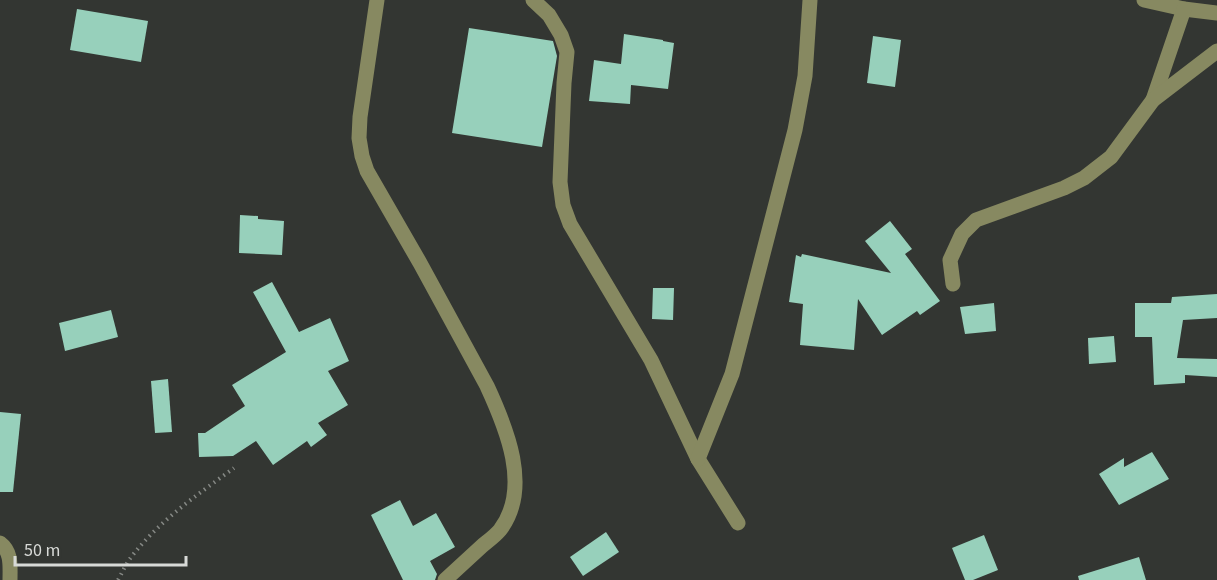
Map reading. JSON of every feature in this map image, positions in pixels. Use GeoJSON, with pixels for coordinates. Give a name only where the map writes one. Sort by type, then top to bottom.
{"type":"FeatureCollection","features":[{"type":"Feature","properties":{"kind":"street"},"geometry":{"type":"LineString","coordinates":[[377,0],[360,117],[362,156],[367,171],[487,386],[512,451],[514,467],[511,509],[499,531],[445,580]]}},
{"type":"Feature","properties":{"kind":"street"},"geometry":{"type":"LineString","coordinates":[[533,0],[549,15],[561,35],[567,52],[560,182],[563,205],[570,224],[651,360],[698,459],[738,523]]}},
{"type":"Feature","properties":{"kind":"street"},"geometry":{"type":"LineString","coordinates":[[698,459],[732,374],[795,130],[805,76],[810,0]]}},
{"type":"Feature","properties":{"kind":"street"},"geometry":{"type":"LineString","coordinates":[[1144,0],[1184,9],[1217,13]]}},
{"type":"Feature","properties":{"kind":"street"},"geometry":{"type":"LineString","coordinates":[[1153,100],[1184,9]]}},
{"type":"Feature","properties":{"kind":"street"},"geometry":{"type":"LineString","coordinates":[[953,284],[950,260],[962,234],[976,220],[1064,188],[1084,178],[1111,157],[1153,100],[1216,53]]}},
{"type":"Feature","properties":{"kind":"street"},"geometry":{"type":"LineString","coordinates":[[0,543],[10,556],[10,580]]}},
{"type":"Feature","properties":{"kind":"path"},"geometry":{"type":"LineString","coordinates":[[118,580],[128,561],[149,537],[190,500],[234,468]]}},
{"type":"Feature","properties":{"kind":"building"},"geometry":{"type":"Polygon","coordinates":[[[77,9],[148,21],[141,62],[70,50],[77,9]]]}},
{"type":"Feature","properties":{"kind":"building"},"geometry":{"type":"Polygon","coordinates":[[[469,28],[553,41],[557,56],[542,147],[452,133],[469,28]]]}},
{"type":"Feature","properties":{"kind":"building"},"geometry":{"type":"Polygon","coordinates":[[[624,34],[674,43],[668,89],[631,85],[630,104],[589,101],[594,60],[621,64],[624,34]]]}},
{"type":"Feature","properties":{"kind":"building"},"geometry":{"type":"Polygon","coordinates":[[[873,36],[901,40],[895,87],[867,83],[873,36]]]}},
{"type":"Feature","properties":{"kind":"building"},"geometry":{"type":"Polygon","coordinates":[[[240,215],[284,221],[282,255],[239,253],[240,215]]]}},
{"type":"Feature","properties":{"kind":"building"},"geometry":{"type":"Polygon","coordinates":[[[890,221],[912,249],[905,254],[940,301],[920,315],[917,311],[882,335],[858,299],[854,350],[800,345],[803,304],[789,302],[796,255],[801,257],[802,254],[891,273],[865,241],[890,221]]]}},
{"type":"Feature","properties":{"kind":"building"},"geometry":{"type":"Polygon","coordinates":[[[272,282],[299,332],[330,318],[349,361],[328,371],[348,405],[318,423],[327,435],[311,447],[307,441],[273,465],[256,441],[233,456],[199,457],[198,433],[205,433],[245,406],[232,385],[286,352],[253,292],[272,282]]]}},
{"type":"Feature","properties":{"kind":"building"},"geometry":{"type":"Polygon","coordinates":[[[653,288],[674,288],[673,320],[652,319],[653,288]]]}},
{"type":"Feature","properties":{"kind":"building"},"geometry":{"type":"Polygon","coordinates":[[[1217,294],[1217,318],[1183,320],[1177,358],[1217,359],[1217,377],[1185,375],[1185,383],[1154,385],[1152,337],[1135,337],[1135,303],[1171,303],[1172,297],[1217,294]]]}},
{"type":"Feature","properties":{"kind":"building"},"geometry":{"type":"Polygon","coordinates":[[[994,303],[996,331],[965,334],[960,307],[994,303]]]}},
{"type":"Feature","properties":{"kind":"building"},"geometry":{"type":"Polygon","coordinates":[[[111,310],[118,337],[65,351],[59,323],[111,310]]]}},
{"type":"Feature","properties":{"kind":"building"},"geometry":{"type":"Polygon","coordinates":[[[1114,336],[1116,362],[1089,364],[1088,338],[1114,336]]]}},
{"type":"Feature","properties":{"kind":"building"},"geometry":{"type":"Polygon","coordinates":[[[168,379],[172,432],[155,433],[151,381],[168,379]]]}},
{"type":"Feature","properties":{"kind":"building"},"geometry":{"type":"Polygon","coordinates":[[[0,412],[21,414],[13,492],[0,492],[0,412]]]}},
{"type":"Feature","properties":{"kind":"building"},"geometry":{"type":"Polygon","coordinates":[[[1152,452],[1169,479],[1119,505],[1099,474],[1124,458],[1124,467],[1152,452]]]}},
{"type":"Feature","properties":{"kind":"building"},"geometry":{"type":"Polygon","coordinates":[[[400,500],[413,526],[436,513],[455,547],[430,561],[437,574],[435,580],[403,580],[371,515],[400,500]]]}},
{"type":"Feature","properties":{"kind":"building"},"geometry":{"type":"Polygon","coordinates":[[[606,532],[619,552],[583,576],[570,557],[606,532]]]}},
{"type":"Feature","properties":{"kind":"building"},"geometry":{"type":"Polygon","coordinates":[[[984,535],[998,570],[973,580],[965,580],[952,548],[984,535]]]}},
{"type":"Feature","properties":{"kind":"building"},"geometry":{"type":"Polygon","coordinates":[[[1139,557],[1146,580],[1079,580],[1078,576],[1139,557]]]}}]}
